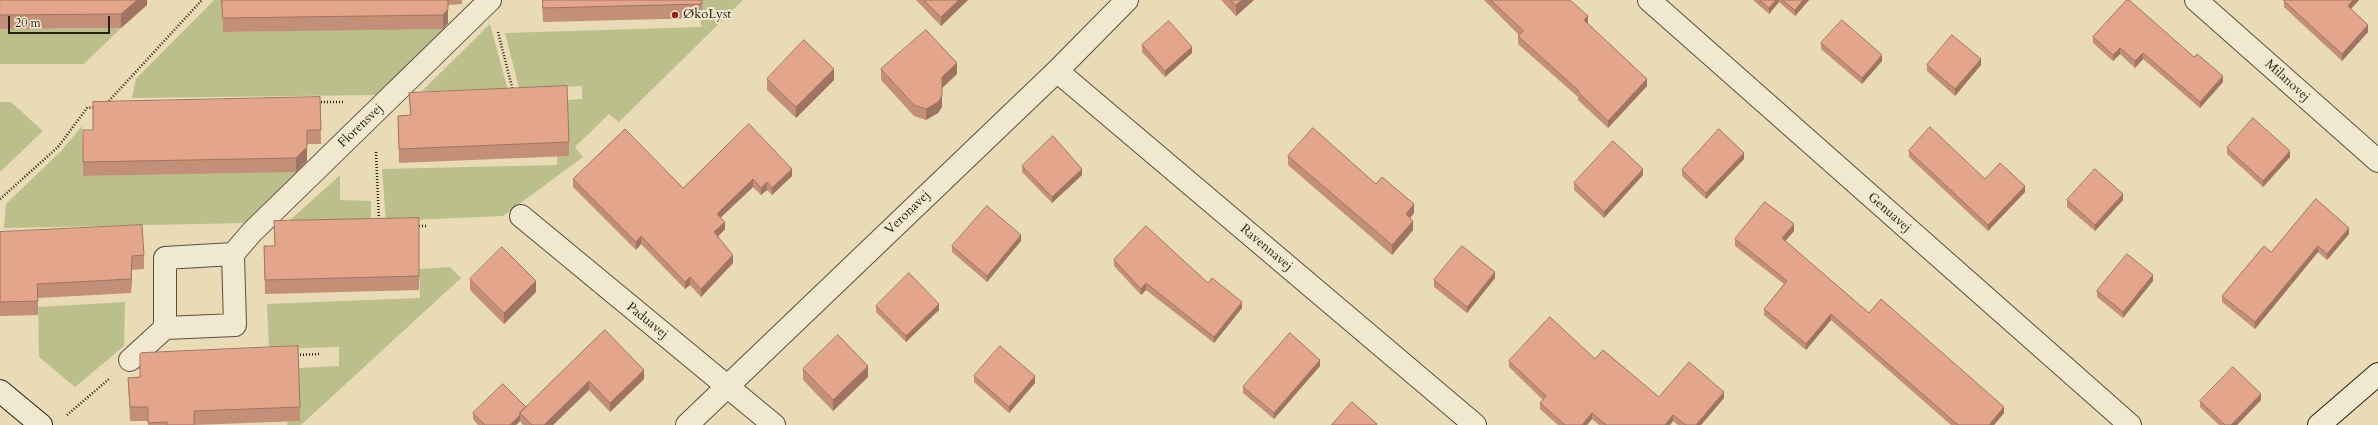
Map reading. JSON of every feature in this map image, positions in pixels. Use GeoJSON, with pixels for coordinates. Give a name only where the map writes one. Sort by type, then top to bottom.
{"type":"FeatureCollection","features":[{"type":"Feature","properties":{"kind":"street","name":"Florensvej"},"geometry":{"type":"LineString","coordinates":[[233,254],[252,232],[490,0]]}},
{"type":"Feature","properties":{"kind":"street","name":"Veronavej"},"geometry":{"type":"LineString","coordinates":[[687,425],[1057,71],[1127,0]]}},
{"type":"Feature","properties":{"kind":"street","name":"Genuavej"},"geometry":{"type":"LineString","coordinates":[[1649,0],[2130,425]]}},
{"type":"Feature","properties":{"kind":"street","name":"Milanovej"},"geometry":{"type":"LineString","coordinates":[[2196,0],[2378,161]]}},
{"type":"Feature","properties":{"kind":"street","name":"Ravennavej"},"geometry":{"type":"LineString","coordinates":[[1057,71],[1475,425]]}},
{"type":"Feature","properties":{"kind":"street","name":"Paduavej"},"geometry":{"type":"LineString","coordinates":[[521,216],[774,425]]}},
{"type":"Feature","properties":{"kind":"street"},"geometry":{"type":"LineString","coordinates":[[130,360],[165,328],[235,325],[233,254],[165,258],[165,328]]}},
{"type":"Feature","properties":{"kind":"street"},"geometry":{"type":"LineString","coordinates":[[2319,425],[2378,374]]}},
{"type":"Feature","properties":{"kind":"street"},"geometry":{"type":"LineString","coordinates":[[0,391],[51,422]]}},
{"type":"Feature","properties":{"kind":"path"},"geometry":{"type":"LineString","coordinates":[[112,106],[104,106],[202,0]]}},
{"type":"Feature","properties":{"kind":"path"},"geometry":{"type":"LineString","coordinates":[[490,0],[514,94]]}},
{"type":"Feature","properties":{"kind":"path"},"geometry":{"type":"LineString","coordinates":[[506,94],[520,93]]}},
{"type":"Feature","properties":{"kind":"path"},"geometry":{"type":"LineString","coordinates":[[316,102],[381,107],[379,228]]}},
{"type":"Feature","properties":{"kind":"path"},"geometry":{"type":"LineString","coordinates":[[0,199],[58,147],[87,108],[98,107]]}},
{"type":"Feature","properties":{"kind":"path"},"geometry":{"type":"LineString","coordinates":[[411,226],[427,226]]}},
{"type":"Feature","properties":{"kind":"path"},"geometry":{"type":"LineString","coordinates":[[288,355],[320,354]]}},
{"type":"Feature","properties":{"kind":"path"},"geometry":{"type":"LineString","coordinates":[[51,422],[130,360]]}},
{"type":"Feature","properties":{"kind":"green space"},"geometry":{"type":"Polygon","coordinates":[[[214,0],[222,0],[223,32],[449,28],[375,95],[132,98],[136,79],[214,0]]]}},
{"type":"Feature","properties":{"kind":"green space"},"geometry":{"type":"Polygon","coordinates":[[[701,0],[743,0],[619,122],[609,114],[575,147],[583,157],[503,216],[386,221],[382,169],[557,165],[557,134],[567,100],[582,99],[582,86],[519,88],[505,33],[701,27],[701,0]]]}},
{"type":"Feature","properties":{"kind":"green space"},"geometry":{"type":"Polygon","coordinates":[[[490,24],[508,90],[422,91],[490,24]]]}},
{"type":"Feature","properties":{"kind":"green space"},"geometry":{"type":"Polygon","coordinates":[[[121,28],[84,64],[0,64],[0,29],[121,28]]]}},
{"type":"Feature","properties":{"kind":"green space"},"geometry":{"type":"Polygon","coordinates":[[[0,102],[11,102],[43,131],[0,172],[0,102]]]}},
{"type":"Feature","properties":{"kind":"green space"},"geometry":{"type":"Polygon","coordinates":[[[82,126],[84,176],[307,171],[246,223],[4,228],[6,204],[61,151],[82,126]]]}},
{"type":"Feature","properties":{"kind":"green space"},"geometry":{"type":"Polygon","coordinates":[[[340,175],[340,200],[371,201],[371,222],[288,222],[340,175]]]}},
{"type":"Feature","properties":{"kind":"green space"},"geometry":{"type":"Polygon","coordinates":[[[450,267],[461,278],[301,425],[287,425],[298,368],[339,366],[339,347],[269,349],[267,304],[420,298],[419,269],[450,267]]]}},
{"type":"Feature","properties":{"kind":"green space"},"geometry":{"type":"Polygon","coordinates":[[[125,302],[124,346],[75,387],[39,357],[38,307],[125,302]]]}},
{"type":"Feature","properties":{"kind":"building"},"geometry":{"type":"Polygon","coordinates":[[[0,0],[137,0],[121,14],[0,15],[0,0]]]}},
{"type":"Feature","properties":{"kind":"building"},"geometry":{"type":"Polygon","coordinates":[[[222,0],[448,0],[448,9],[443,15],[223,18],[222,0]]]}},
{"type":"Feature","properties":{"kind":"building"},"geometry":{"type":"Polygon","coordinates":[[[543,0],[702,0],[702,4],[543,8],[543,0]]]}},
{"type":"Feature","properties":{"kind":"building"},"geometry":{"type":"Polygon","coordinates":[[[924,0],[959,0],[941,17],[924,0]]]}},
{"type":"Feature","properties":{"kind":"building"},"geometry":{"type":"Polygon","coordinates":[[[1231,0],[1242,0],[1236,5],[1231,0]]]}},
{"type":"Feature","properties":{"kind":"building"},"geometry":{"type":"Polygon","coordinates":[[[1491,0],[1570,0],[1588,16],[1584,20],[1647,79],[1608,121],[1578,92],[1579,91],[1518,36],[1523,31],[1491,0]]]}},
{"type":"Feature","properties":{"kind":"building"},"geometry":{"type":"Polygon","coordinates":[[[1760,0],[1776,0],[1769,8],[1760,0]]]}},
{"type":"Feature","properties":{"kind":"building"},"geometry":{"type":"Polygon","coordinates":[[[1783,0],[1803,0],[1795,10],[1783,0]]]}},
{"type":"Feature","properties":{"kind":"building"},"geometry":{"type":"Polygon","coordinates":[[[2127,0],[2129,0],[2194,57],[2197,54],[2223,76],[2200,102],[2143,53],[2135,61],[2120,48],[2113,55],[2093,37],[2127,0]]]}},
{"type":"Feature","properties":{"kind":"building"},"geometry":{"type":"Polygon","coordinates":[[[2284,0],[2353,0],[2348,6],[2368,25],[2342,54],[2284,0]]]}},
{"type":"Feature","properties":{"kind":"building"},"geometry":{"type":"Polygon","coordinates":[[[1842,20],[1882,55],[1862,78],[1821,43],[1842,20]]]}},
{"type":"Feature","properties":{"kind":"building"},"geometry":{"type":"Polygon","coordinates":[[[1169,21],[1192,47],[1165,71],[1142,45],[1169,21]]]}},
{"type":"Feature","properties":{"kind":"building"},"geometry":{"type":"Polygon","coordinates":[[[926,30],[957,63],[942,77],[942,96],[938,102],[926,109],[914,105],[881,69],[926,30]]]}},
{"type":"Feature","properties":{"kind":"building"},"geometry":{"type":"Polygon","coordinates":[[[1952,35],[1981,59],[1955,89],[1927,65],[1952,35]]]}},
{"type":"Feature","properties":{"kind":"building"},"geometry":{"type":"Polygon","coordinates":[[[804,40],[834,69],[796,107],[767,79],[804,40]]]}},
{"type":"Feature","properties":{"kind":"building"},"geometry":{"type":"Polygon","coordinates":[[[567,86],[569,142],[399,149],[398,116],[411,115],[409,93],[567,86]]]}},
{"type":"Feature","properties":{"kind":"building"},"geometry":{"type":"Polygon","coordinates":[[[320,97],[321,130],[307,130],[307,147],[296,158],[83,162],[83,130],[93,130],[93,102],[320,97]]]}},
{"type":"Feature","properties":{"kind":"building"},"geometry":{"type":"Polygon","coordinates":[[[2253,118],[2290,151],[2263,181],[2227,148],[2253,118]]]}},
{"type":"Feature","properties":{"kind":"building"},"geometry":{"type":"Polygon","coordinates":[[[749,124],[792,169],[772,188],[767,182],[761,188],[753,179],[717,214],[725,222],[714,232],[733,255],[701,289],[690,277],[685,282],[641,236],[636,242],[573,179],[625,129],[683,188],[749,124]]]}},
{"type":"Feature","properties":{"kind":"building"},"geometry":{"type":"Polygon","coordinates":[[[1930,127],[1985,179],[2000,163],[2025,186],[1988,225],[1909,151],[1930,127]]]}},
{"type":"Feature","properties":{"kind":"building"},"geometry":{"type":"Polygon","coordinates":[[[1313,128],[1376,184],[1382,177],[1414,204],[1406,214],[1413,221],[1392,245],[1288,156],[1313,128]]]}},
{"type":"Feature","properties":{"kind":"building"},"geometry":{"type":"Polygon","coordinates":[[[1719,129],[1744,153],[1706,193],[1682,170],[1719,129]]]}},
{"type":"Feature","properties":{"kind":"building"},"geometry":{"type":"Polygon","coordinates":[[[1053,136],[1082,169],[1052,197],[1022,166],[1053,136]]]}},
{"type":"Feature","properties":{"kind":"building"},"geometry":{"type":"Polygon","coordinates":[[[1613,141],[1643,169],[1604,212],[1574,183],[1613,141]]]}},
{"type":"Feature","properties":{"kind":"building"},"geometry":{"type":"Polygon","coordinates":[[[2095,169],[2123,194],[2095,225],[2067,200],[2095,169]]]}},
{"type":"Feature","properties":{"kind":"building"},"geometry":{"type":"Polygon","coordinates":[[[2316,199],[2349,228],[2327,254],[2318,246],[2255,322],[2222,296],[2264,246],[2271,252],[2316,199]]]}},
{"type":"Feature","properties":{"kind":"building"},"geometry":{"type":"Polygon","coordinates":[[[1765,202],[1794,224],[1782,238],[1869,313],[1881,299],[2004,407],[1989,425],[1958,425],[1831,314],[1806,344],[1764,309],[1787,281],[1735,239],[1765,202]]]}},
{"type":"Feature","properties":{"kind":"building"},"geometry":{"type":"Polygon","coordinates":[[[987,206],[1021,235],[987,276],[952,246],[987,206]]]}},
{"type":"Feature","properties":{"kind":"building"},"geometry":{"type":"Polygon","coordinates":[[[419,218],[419,276],[265,280],[264,246],[275,246],[274,221],[419,218]]]}},
{"type":"Feature","properties":{"kind":"building"},"geometry":{"type":"Polygon","coordinates":[[[142,225],[144,255],[132,256],[131,279],[37,284],[38,301],[0,302],[0,232],[142,225]]]}},
{"type":"Feature","properties":{"kind":"building"},"geometry":{"type":"Polygon","coordinates":[[[1146,226],[1208,283],[1212,278],[1242,302],[1214,337],[1146,283],[1141,289],[1114,260],[1146,226]]]}},
{"type":"Feature","properties":{"kind":"building"},"geometry":{"type":"Polygon","coordinates":[[[1462,246],[1495,272],[1467,307],[1434,280],[1462,246]]]}},
{"type":"Feature","properties":{"kind":"building"},"geometry":{"type":"Polygon","coordinates":[[[502,247],[536,281],[504,313],[470,279],[502,247]]]}},
{"type":"Feature","properties":{"kind":"building"},"geometry":{"type":"Polygon","coordinates":[[[2127,254],[2153,275],[2123,312],[2097,291],[2127,254]]]}},
{"type":"Feature","properties":{"kind":"building"},"geometry":{"type":"Polygon","coordinates":[[[909,273],[939,304],[906,336],[876,306],[909,273]]]}},
{"type":"Feature","properties":{"kind":"building"},"geometry":{"type":"Polygon","coordinates":[[[1550,317],[1595,359],[1603,350],[1659,397],[1689,362],[1724,392],[1696,425],[1686,425],[1673,415],[1665,425],[1606,425],[1592,413],[1582,425],[1565,425],[1540,403],[1546,396],[1509,361],[1550,317]]]}},
{"type":"Feature","properties":{"kind":"building"},"geometry":{"type":"Polygon","coordinates":[[[605,330],[644,370],[610,403],[589,381],[544,425],[532,425],[520,413],[605,330]]]}},
{"type":"Feature","properties":{"kind":"building"},"geometry":{"type":"Polygon","coordinates":[[[1290,333],[1320,360],[1274,413],[1243,387],[1290,333]]]}},
{"type":"Feature","properties":{"kind":"building"},"geometry":{"type":"Polygon","coordinates":[[[838,335],[868,366],[833,400],[803,369],[838,335]]]}},
{"type":"Feature","properties":{"kind":"building"},"geometry":{"type":"Polygon","coordinates":[[[298,346],[300,407],[194,411],[194,425],[167,425],[167,422],[148,423],[148,407],[130,407],[128,378],[140,377],[141,353],[298,346]]]}},
{"type":"Feature","properties":{"kind":"building"},"geometry":{"type":"Polygon","coordinates":[[[1000,346],[1035,376],[1009,407],[974,376],[1000,346]]]}},
{"type":"Feature","properties":{"kind":"building"},"geometry":{"type":"Polygon","coordinates":[[[2233,367],[2261,394],[2231,425],[2225,425],[2200,401],[2233,367]]]}},
{"type":"Feature","properties":{"kind":"building"},"geometry":{"type":"Polygon","coordinates":[[[503,384],[526,407],[510,425],[485,425],[473,413],[503,384]]]}},
{"type":"Feature","properties":{"kind":"building"},"geometry":{"type":"Polygon","coordinates":[[[1352,402],[1377,424],[1332,425],[1352,402]]]}},
{"type":"Feature","properties":{"kind":"place","name":"ØkoLyst"},"geometry":{"type":"Point","coordinates":[675,15]}}]}
